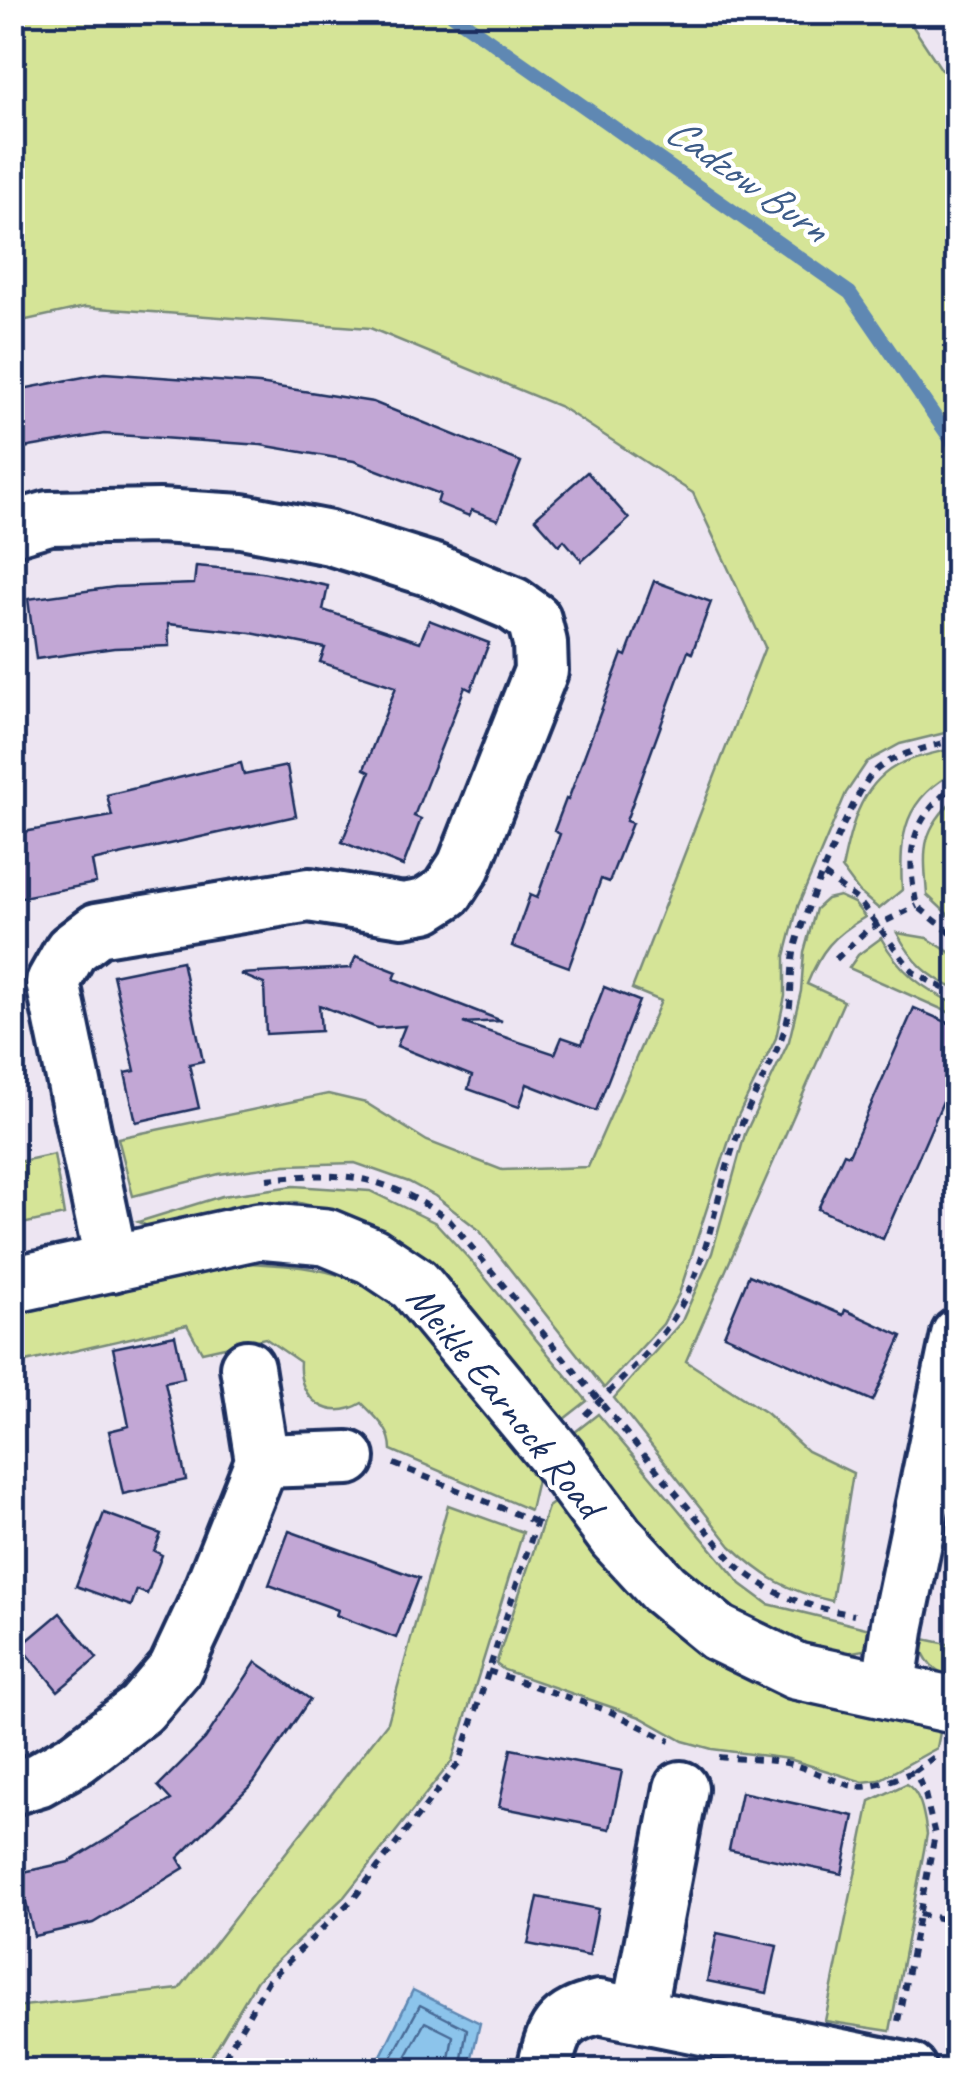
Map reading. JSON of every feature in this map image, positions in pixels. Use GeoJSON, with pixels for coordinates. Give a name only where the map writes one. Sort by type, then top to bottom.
{"type":"FeatureCollection","features":[{"type":"Feature","properties":{"kind":"street"},"geometry":{"type":"LineString","coordinates":[[12,529],[48,518],[159,516],[242,521],[330,538],[435,570],[513,604],[534,619],[540,644],[541,671],[464,866],[447,892],[425,906],[403,910],[309,895],[98,930],[71,950],[54,982],[112,1265]]}},
{"type":"Feature","properties":{"kind":"street","name":"Meikle Earnock Road"},"geometry":{"type":"LineString","coordinates":[[12,1285],[259,1231],[326,1237],[372,1256],[414,1284],[557,1457],[616,1537],[662,1588],[718,1632],[755,1654],[796,1671],[888,1692],[950,1729]]}},
{"type":"Feature","properties":{"kind":"street"},"geometry":{"type":"LineString","coordinates":[[888,1692],[898,1624],[958,1334]]}},
{"type":"Feature","properties":{"kind":"street"},"geometry":{"type":"LineString","coordinates":[[12,1788],[38,1780],[77,1758],[141,1708],[175,1669],[262,1461],[247,1367]]}},
{"type":"Feature","properties":{"kind":"street"},"geometry":{"type":"LineString","coordinates":[[262,1461],[348,1458]]}},
{"type":"Feature","properties":{"kind":"street"},"geometry":{"type":"LineString","coordinates":[[638,2014],[681,1788]]}},
{"type":"Feature","properties":{"kind":"street"},"geometry":{"type":"LineString","coordinates":[[544,2070],[560,2026],[572,2013],[599,2007],[899,2068]]}},
{"type":"Feature","properties":{"kind":"path"},"geometry":{"type":"LineString","coordinates":[[216,2070],[268,1981],[354,1898],[459,1763],[557,1457],[569,1431],[649,1350],[685,1298],[740,1128],[782,1040],[793,1000],[794,954],[802,923],[859,792],[875,770],[958,739]]}},
{"type":"Feature","properties":{"kind":"path"},"geometry":{"type":"LineString","coordinates":[[958,782],[920,818],[911,854],[917,906],[958,939]]}},
{"type":"Feature","properties":{"kind":"path"},"geometry":{"type":"LineString","coordinates":[[823,875],[859,901],[912,972],[958,996]]}},
{"type":"Feature","properties":{"kind":"path"},"geometry":{"type":"LineString","coordinates":[[836,960],[850,944],[878,924],[917,906]]}},
{"type":"Feature","properties":{"kind":"path"},"geometry":{"type":"LineString","coordinates":[[599,1401],[735,1564],[762,1587],[797,1604],[898,1624]]}},
{"type":"Feature","properties":{"kind":"path"},"geometry":{"type":"LineString","coordinates":[[348,1458],[381,1459],[536,1522]]}},
{"type":"Feature","properties":{"kind":"path"},"geometry":{"type":"LineString","coordinates":[[899,2068],[919,1914],[935,1835],[915,1772],[950,1729]]}},
{"type":"Feature","properties":{"kind":"path"},"geometry":{"type":"LineString","coordinates":[[919,1914],[958,1922]]}},
{"type":"Feature","properties":{"kind":"green space"},"geometry":{"type":"Polygon","coordinates":[[[12,13],[904,13],[957,93],[957,730],[900,744],[867,762],[846,793],[798,906],[785,956],[785,996],[776,1038],[735,1122],[679,1294],[663,1324],[604,1388],[479,1230],[435,1196],[409,1182],[355,1163],[286,1165],[219,1174],[133,1196],[118,1138],[328,1094],[366,1103],[427,1141],[502,1170],[588,1167],[661,1001],[632,989],[765,647],[693,493],[561,407],[370,328],[85,307],[13,323],[12,13]]]}},
{"type":"Feature","properties":{"kind":"green space"},"geometry":{"type":"Polygon","coordinates":[[[957,747],[957,771],[926,793],[909,820],[902,852],[902,890],[879,909],[859,892],[842,869],[858,811],[873,785],[896,766],[957,747]]]}},
{"type":"Feature","properties":{"kind":"green space"},"geometry":{"type":"Polygon","coordinates":[[[957,796],[957,923],[927,895],[925,851],[931,830],[957,796]]]}},
{"type":"Feature","properties":{"kind":"green space"},"geometry":{"type":"Polygon","coordinates":[[[839,896],[854,903],[865,917],[829,945],[807,984],[844,1001],[686,1361],[766,1413],[807,1451],[853,1473],[832,1601],[777,1582],[731,1546],[614,1398],[682,1321],[712,1253],[745,1134],[789,1041],[801,991],[804,952],[816,909],[827,899],[839,896]]]}},
{"type":"Feature","properties":{"kind":"green space"},"geometry":{"type":"Polygon","coordinates":[[[897,933],[927,938],[957,957],[957,990],[922,967],[897,933]]]}},
{"type":"Feature","properties":{"kind":"green space"},"geometry":{"type":"Polygon","coordinates":[[[881,938],[913,978],[957,1005],[957,1016],[849,968],[858,955],[881,938]]]}},
{"type":"Feature","properties":{"kind":"green space"},"geometry":{"type":"Polygon","coordinates":[[[54,1154],[64,1215],[13,1226],[13,1163],[54,1154]]]}},
{"type":"Feature","properties":{"kind":"green space"},"geometry":{"type":"Polygon","coordinates":[[[294,1186],[370,1191],[436,1223],[587,1401],[555,1426],[412,1250],[379,1229],[340,1213],[296,1202],[247,1204],[154,1229],[138,1222],[222,1196],[294,1186]]]}},
{"type":"Feature","properties":{"kind":"green space"},"geometry":{"type":"Polygon","coordinates":[[[249,1263],[335,1274],[374,1291],[400,1311],[451,1362],[539,1471],[530,1510],[391,1450],[386,1430],[362,1403],[338,1410],[317,1404],[304,1387],[300,1362],[265,1338],[202,1352],[187,1325],[13,1365],[12,1312],[176,1275],[249,1263]]]}},
{"type":"Feature","properties":{"kind":"green space"},"geometry":{"type":"Polygon","coordinates":[[[598,1414],[741,1584],[768,1604],[878,1631],[864,1650],[834,1655],[785,1639],[706,1595],[667,1560],[570,1445],[575,1432],[598,1414]]]}},
{"type":"Feature","properties":{"kind":"green space"},"geometry":{"type":"Polygon","coordinates":[[[555,1502],[661,1623],[727,1670],[798,1696],[941,1727],[937,1748],[879,1780],[863,1782],[789,1759],[712,1749],[683,1741],[640,1717],[504,1670],[496,1664],[548,1507],[555,1502]]]}},
{"type":"Feature","properties":{"kind":"green space"},"geometry":{"type":"Polygon","coordinates":[[[448,1505],[523,1532],[452,1761],[344,1897],[257,1980],[203,2070],[13,2070],[13,2007],[179,1989],[388,1722],[448,1505]]]}},
{"type":"Feature","properties":{"kind":"green space"},"geometry":{"type":"Polygon","coordinates":[[[919,1638],[957,1646],[957,1680],[931,1665],[919,1638]]]}},
{"type":"Feature","properties":{"kind":"green space"},"geometry":{"type":"Polygon","coordinates":[[[906,1784],[919,1799],[927,1834],[890,2031],[825,2021],[870,1801],[906,1784]]]}},
{"type":"Feature","properties":{"kind":"water"},"geometry":{"type":"Polygon","coordinates":[[[413,1990],[480,2023],[469,2070],[374,2070],[413,1990]]]}},
{"type":"Feature","properties":{"kind":"building"},"geometry":{"type":"Polygon","coordinates":[[[104,373],[259,384],[373,402],[521,462],[498,520],[472,510],[469,516],[437,503],[440,494],[354,461],[261,445],[104,434],[12,450],[12,391],[104,373]]]}},
{"type":"Feature","properties":{"kind":"building"},"geometry":{"type":"Polygon","coordinates":[[[587,472],[629,519],[582,561],[564,540],[559,545],[535,518],[587,472]]]}},
{"type":"Feature","properties":{"kind":"building"},"geometry":{"type":"Polygon","coordinates":[[[196,566],[262,572],[328,586],[323,610],[420,642],[429,620],[489,643],[471,690],[465,687],[414,816],[421,819],[403,866],[342,842],[370,772],[364,769],[396,687],[320,662],[325,648],[251,633],[168,624],[169,646],[114,648],[36,659],[28,599],[115,587],[194,584],[196,566]]]}},
{"type":"Feature","properties":{"kind":"building"},"geometry":{"type":"Polygon","coordinates":[[[654,581],[711,602],[692,653],[688,651],[626,821],[632,823],[609,882],[601,879],[569,967],[512,946],[530,895],[537,898],[560,834],[554,831],[654,581]]]}},
{"type":"Feature","properties":{"kind":"building"},"geometry":{"type":"Polygon","coordinates":[[[241,763],[244,775],[287,766],[296,816],[92,861],[96,883],[12,899],[12,834],[112,816],[107,795],[241,763]]]}},
{"type":"Feature","properties":{"kind":"building"},"geometry":{"type":"Polygon","coordinates":[[[356,956],[397,972],[394,979],[502,1021],[463,1023],[555,1054],[562,1037],[582,1044],[604,987],[639,1001],[596,1111],[527,1084],[519,1107],[468,1089],[472,1076],[397,1046],[405,1026],[377,1028],[319,1005],[321,1031],[266,1034],[264,984],[240,974],[351,968],[356,956]]]}},
{"type":"Feature","properties":{"kind":"building"},"geometry":{"type":"Polygon","coordinates":[[[182,961],[203,1061],[189,1064],[199,1108],[136,1122],[125,1073],[135,1071],[113,975],[182,961]]]}},
{"type":"Feature","properties":{"kind":"building"},"geometry":{"type":"Polygon","coordinates":[[[914,1008],[958,1027],[958,1067],[883,1239],[818,1209],[844,1153],[849,1155],[914,1008]]]}},
{"type":"Feature","properties":{"kind":"building"},"geometry":{"type":"Polygon","coordinates":[[[749,1275],[843,1315],[845,1310],[902,1336],[873,1401],[724,1335],[749,1275]]]}},
{"type":"Feature","properties":{"kind":"building"},"geometry":{"type":"Polygon","coordinates":[[[175,1335],[184,1378],[165,1382],[186,1480],[123,1494],[109,1431],[129,1426],[113,1348],[175,1335]]]}},
{"type":"Feature","properties":{"kind":"building"},"geometry":{"type":"Polygon","coordinates":[[[104,1513],[161,1534],[154,1551],[162,1555],[147,1594],[137,1590],[131,1606],[76,1586],[104,1513]]]}},
{"type":"Feature","properties":{"kind":"building"},"geometry":{"type":"Polygon","coordinates":[[[289,1531],[419,1578],[396,1638],[336,1615],[338,1610],[269,1585],[289,1531]]]}},
{"type":"Feature","properties":{"kind":"building"},"geometry":{"type":"Polygon","coordinates":[[[60,1613],[97,1658],[58,1691],[21,1646],[60,1613]]]}},
{"type":"Feature","properties":{"kind":"building"},"geometry":{"type":"Polygon","coordinates":[[[256,1662],[310,1699],[254,1782],[178,1858],[184,1868],[93,1923],[34,1936],[19,1873],[69,1862],[171,1800],[158,1786],[205,1739],[256,1662]]]}},
{"type":"Feature","properties":{"kind":"building"},"geometry":{"type":"Polygon","coordinates":[[[511,1749],[622,1771],[610,1829],[499,1807],[511,1749]]]}},
{"type":"Feature","properties":{"kind":"building"},"geometry":{"type":"Polygon","coordinates":[[[741,1792],[854,1816],[842,1874],[729,1850],[741,1792]]]}},
{"type":"Feature","properties":{"kind":"building"},"geometry":{"type":"Polygon","coordinates":[[[538,1897],[598,1909],[589,1956],[528,1944],[538,1897]]]}},
{"type":"Feature","properties":{"kind":"building"},"geometry":{"type":"Polygon","coordinates":[[[717,1933],[777,1946],[767,1993],[707,1981],[717,1933]]]}},
{"type":"Feature","properties":{"kind":"waterway","name":"Cadzow Burn"},"geometry":{"type":"LineString","coordinates":[[449,12],[850,293],[958,450]]}}]}
